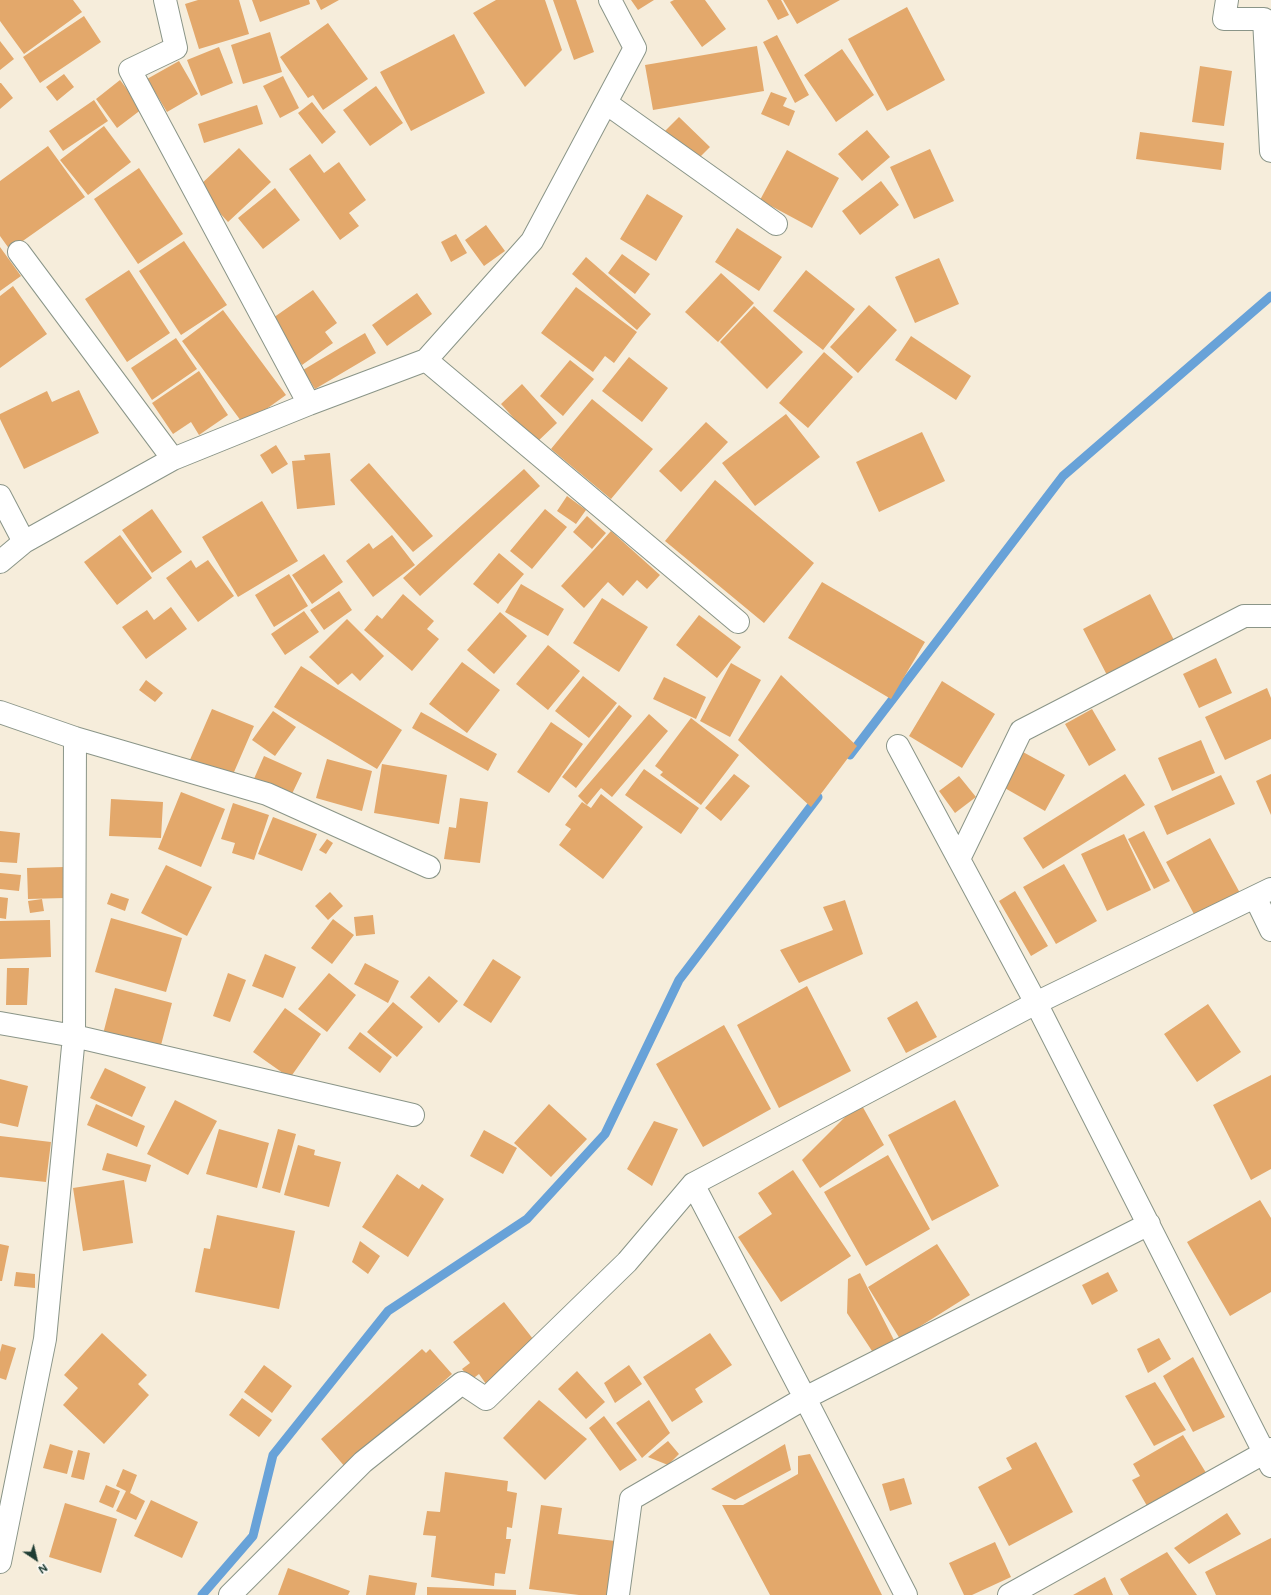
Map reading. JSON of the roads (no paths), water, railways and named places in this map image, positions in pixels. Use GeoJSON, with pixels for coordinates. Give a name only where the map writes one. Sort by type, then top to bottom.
{"type":"FeatureCollection","features":[{"type":"Feature","properties":{"kind":"street"},"geometry":{"type":"LineString","coordinates":[[165,0],[176,48],[130,70],[309,404]]}},
{"type":"Feature","properties":{"kind":"street"},"geometry":{"type":"LineString","coordinates":[[0,562],[24,542],[174,458],[309,404],[426,360],[532,241],[635,48],[610,0]]}},
{"type":"Feature","properties":{"kind":"street"},"geometry":{"type":"LineString","coordinates":[[1227,0],[1224,19],[1264,19],[1271,150]]}},
{"type":"Feature","properties":{"kind":"street"},"geometry":{"type":"LineString","coordinates":[[606,103],[776,224]]}},
{"type":"Feature","properties":{"kind":"street"},"geometry":{"type":"LineString","coordinates":[[19,252],[174,458]]}},
{"type":"Feature","properties":{"kind":"street"},"geometry":{"type":"LineString","coordinates":[[426,360],[738,622]]}},
{"type":"Feature","properties":{"kind":"street"},"geometry":{"type":"LineString","coordinates":[[0,496],[24,542]]}},
{"type":"Feature","properties":{"kind":"street"},"geometry":{"type":"LineString","coordinates":[[959,859],[1021,731],[1244,616],[1271,616]]}},
{"type":"Feature","properties":{"kind":"street"},"geometry":{"type":"LineString","coordinates":[[0,712],[75,738],[267,794],[429,867]]}},
{"type":"Feature","properties":{"kind":"street"},"geometry":{"type":"LineString","coordinates":[[0,1562],[45,1339],[74,1036],[75,738]]}},
{"type":"Feature","properties":{"kind":"street"},"geometry":{"type":"LineString","coordinates":[[898,746],[1036,1003],[1269,1455],[1009,1595]]}},
{"type":"Feature","properties":{"kind":"street"},"geometry":{"type":"LineString","coordinates":[[230,1595],[363,1462],[462,1383],[486,1399],[627,1262],[693,1184],[1036,1003],[1263,893],[1271,930]]}},
{"type":"Feature","properties":{"kind":"street"},"geometry":{"type":"LineString","coordinates":[[0,1023],[74,1036],[413,1115]]}},
{"type":"Feature","properties":{"kind":"street"},"geometry":{"type":"LineString","coordinates":[[693,1184],[906,1595]]}},
{"type":"Feature","properties":{"kind":"street"},"geometry":{"type":"LineString","coordinates":[[618,1595],[632,1499],[805,1398],[1149,1224]]}},
{"type":"Feature","properties":{"kind":"waterway"},"geometry":{"type":"LineString","coordinates":[[850,755],[1063,476],[1271,296]]}},
{"type":"Feature","properties":{"kind":"waterway"},"geometry":{"type":"LineString","coordinates":[[202,1595],[253,1536],[273,1455],[388,1311],[527,1219],[605,1134],[679,980],[818,797]]}}]}
